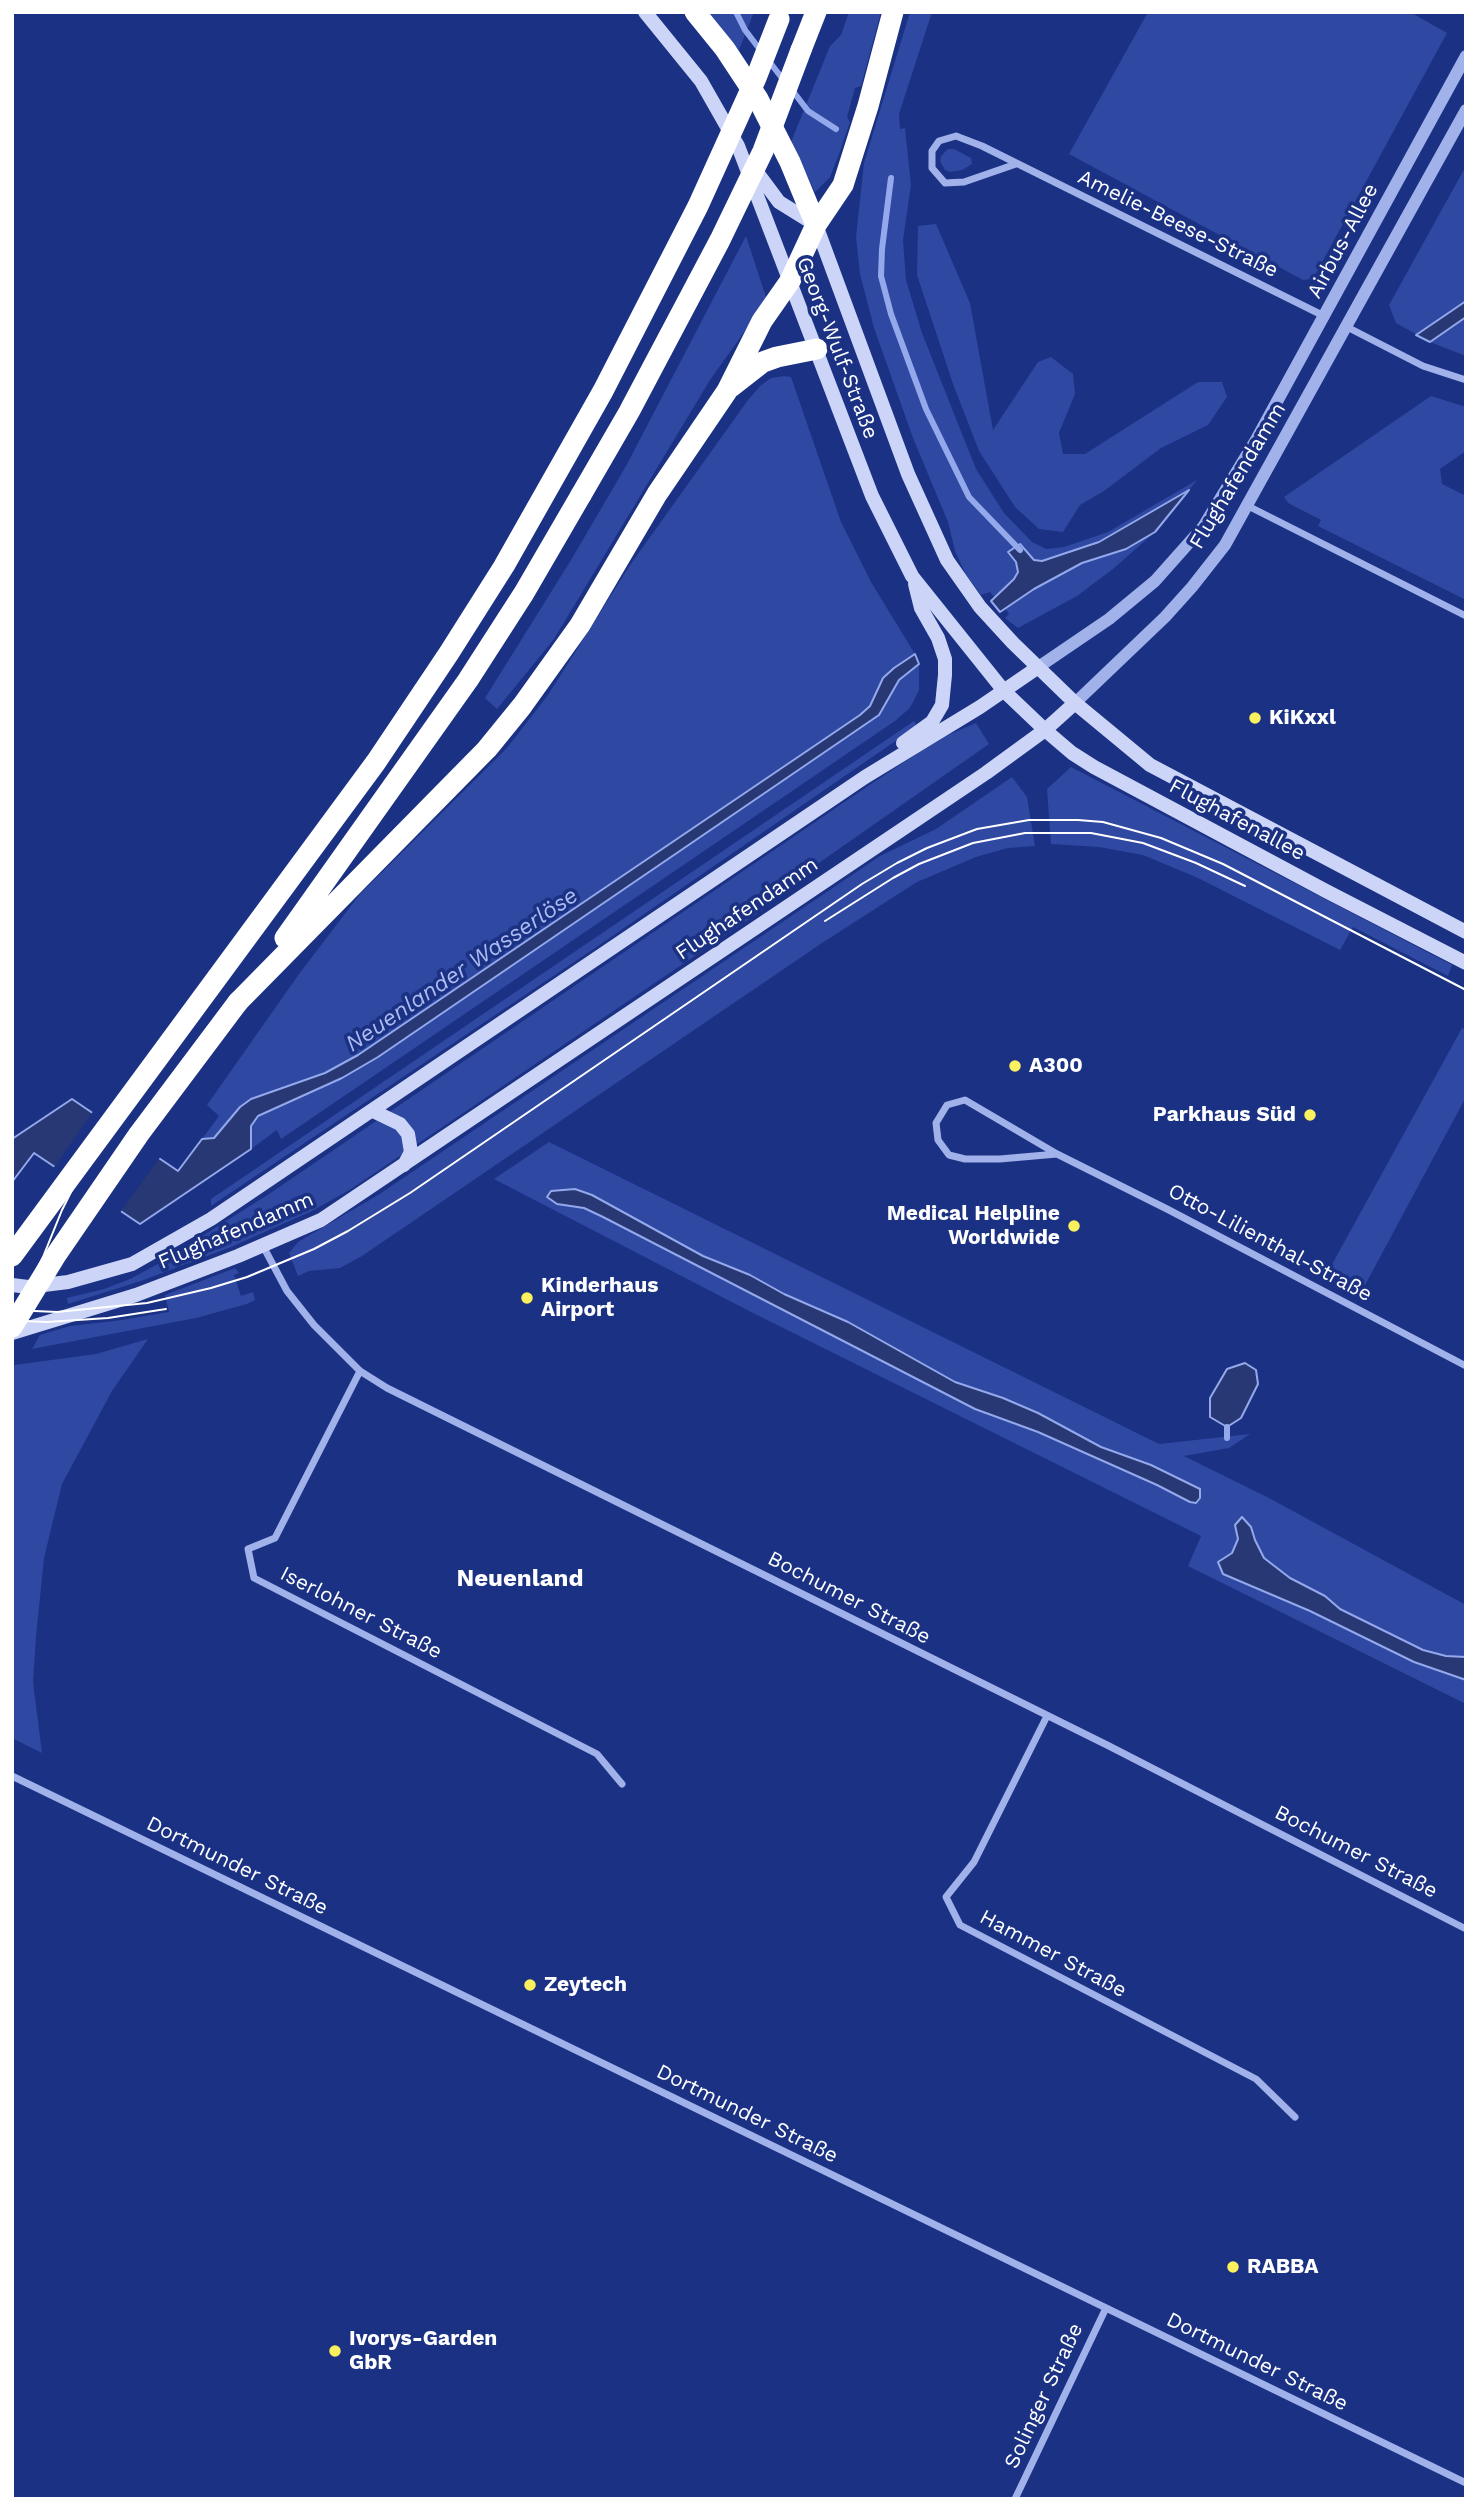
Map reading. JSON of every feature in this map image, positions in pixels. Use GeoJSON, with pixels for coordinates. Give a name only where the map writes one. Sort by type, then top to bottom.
{"type":"FeatureCollection","features":[{"type":"Feature","properties":{"kind":"highway"},"geometry":{"type":"LineString","coordinates":[[695,12],[725,49],[758,99],[790,162],[816,225]]}},
{"type":"Feature","properties":{"kind":"highway"},"geometry":{"type":"LineString","coordinates":[[12,1327],[56,1255],[139,1134],[406,769],[524,593],[629,412],[720,240],[763,151],[816,12]]}},
{"type":"Feature","properties":{"kind":"highway"},"geometry":{"type":"LineString","coordinates":[[238,1002],[488,749],[580,625],[657,494],[727,391],[762,321],[790,281],[816,225],[843,185],[869,106],[893,12]]}},
{"type":"Feature","properties":{"kind":"highway"},"geometry":{"type":"LineString","coordinates":[[12,1256],[376,762],[497,577],[603,391],[698,206],[781,16]]}},
{"type":"Feature","properties":{"kind":"highway"},"geometry":{"type":"LineString","coordinates":[[727,391],[763,362],[817,349]]}},
{"type":"Feature","properties":{"kind":"main road","name":"Georg-Wulf-Straße"},"geometry":{"type":"LineString","coordinates":[[645,12],[701,81],[738,146],[872,496],[912,576],[1004,691]]}},
{"type":"Feature","properties":{"kind":"main road"},"geometry":{"type":"LineString","coordinates":[[738,146],[779,202],[816,225]]}},
{"type":"Feature","properties":{"kind":"main road","name":"Georg-Wulf-Straße"},"geometry":{"type":"LineString","coordinates":[[816,225],[908,474],[947,560],[980,607],[1037,668]]}},
{"type":"Feature","properties":{"kind":"main road"},"geometry":{"type":"LineString","coordinates":[[872,773],[886,755],[932,722],[942,705],[945,659],[938,638],[921,608],[912,576]]}},
{"type":"Feature","properties":{"kind":"main road","name":"Flughafendamm"},"geometry":{"type":"LineString","coordinates":[[13,1287],[68,1282],[131,1264],[211,1219],[872,773],[1037,668]]}},
{"type":"Feature","properties":{"kind":"main road","name":"Flughafenallee"},"geometry":{"type":"LineString","coordinates":[[1037,668],[1150,765],[1466,932]]}},
{"type":"Feature","properties":{"kind":"main road","name":"Flughafenallee"},"geometry":{"type":"LineString","coordinates":[[1004,691],[1045,730],[1094,766],[1466,963]]}},
{"type":"Feature","properties":{"kind":"main road","name":"Flughafendamm"},"geometry":{"type":"LineString","coordinates":[[12,1333],[136,1295],[321,1220],[986,773],[1045,730],[1075,703]]}},
{"type":"Feature","properties":{"kind":"main road"},"geometry":{"type":"LineString","coordinates":[[373,1111],[400,1124],[408,1134],[411,1152],[404,1166]]}},
{"type":"Feature","properties":{"kind":"street","name":"Airbus-Allee"},"geometry":{"type":"LineString","coordinates":[[1347,327],[1324,316],[1466,56]]}},
{"type":"Feature","properties":{"kind":"street"},"geometry":{"type":"LineString","coordinates":[[1466,110],[1347,327],[1423,366],[1466,380]]}},
{"type":"Feature","properties":{"kind":"street","name":"Amelie-Beese-Straße"},"geometry":{"type":"LineString","coordinates":[[1016,164],[964,182],[946,183],[932,168],[932,151],[939,141],[956,136],[982,146],[1324,316]]}},
{"type":"Feature","properties":{"kind":"street","name":"Flughafendamm"},"geometry":{"type":"LineString","coordinates":[[1037,668],[1109,620],[1155,581],[1203,527],[1324,316]]}},
{"type":"Feature","properties":{"kind":"street","name":"Flughafendamm"},"geometry":{"type":"LineString","coordinates":[[1075,703],[1192,587],[1225,545],[1347,327]]}},
{"type":"Feature","properties":{"kind":"street"},"geometry":{"type":"LineString","coordinates":[[1248,506],[1466,616]]}},
{"type":"Feature","properties":{"kind":"street","name":"Otto-Lilienthal-Straße"},"geometry":{"type":"LineString","coordinates":[[1057,1154],[1000,1159],[965,1159],[949,1155],[938,1140],[936,1123],[947,1105],[965,1100],[1057,1154],[1191,1221],[1466,1366]]}},
{"type":"Feature","properties":{"kind":"street","name":"Bochumer Straße"},"geometry":{"type":"LineString","coordinates":[[262,1245],[287,1291],[331,1344],[360,1371],[387,1388],[1047,1716],[1466,1929]]}},
{"type":"Feature","properties":{"kind":"street","name":"Iserlohner Straße"},"geometry":{"type":"LineString","coordinates":[[360,1371],[275,1538],[248,1549],[254,1578],[597,1754],[622,1784]]}},
{"type":"Feature","properties":{"kind":"street","name":"Hammer Straße"},"geometry":{"type":"LineString","coordinates":[[1047,1716],[974,1862],[946,1898],[960,1925],[1256,2079],[1295,2117]]}},
{"type":"Feature","properties":{"kind":"street","name":"Dortmunder Straße"},"geometry":{"type":"LineString","coordinates":[[12,1776],[1466,2483]]}},
{"type":"Feature","properties":{"kind":"street","name":"Solinger Straße"},"geometry":{"type":"LineString","coordinates":[[1015,2499],[1106,2308]]}},
{"type":"Feature","properties":{"kind":"shaded area"},"geometry":{"type":"Polygon","coordinates":[[[709,12],[754,12],[739,50],[709,12]]]}},
{"type":"Feature","properties":{"kind":"shaded area"},"geometry":{"type":"Polygon","coordinates":[[[849,12],[881,12],[861,86],[855,88],[847,117],[850,122],[839,154],[830,177],[815,192],[791,142],[830,46],[841,35],[849,12]]]}},
{"type":"Feature","properties":{"kind":"shaded area"},"geometry":{"type":"Polygon","coordinates":[[[910,12],[932,12],[899,114],[900,129],[905,128],[911,185],[903,240],[906,280],[922,333],[976,469],[1004,513],[1032,542],[1046,549],[1064,547],[1108,532],[1197,480],[1189,490],[1099,542],[1042,561],[1034,560],[1020,544],[1008,552],[1016,562],[1018,572],[995,598],[990,592],[981,595],[965,573],[955,551],[948,522],[913,438],[874,328],[860,274],[856,237],[864,163],[910,12]]]}},
{"type":"Feature","properties":{"kind":"shaded area"},"geometry":{"type":"Polygon","coordinates":[[[1148,12],[1410,12],[1447,33],[1313,279],[1303,280],[1069,154],[1148,12]]]}},
{"type":"Feature","properties":{"kind":"shaded area"},"geometry":{"type":"Polygon","coordinates":[[[948,149],[954,149],[971,158],[972,164],[962,170],[945,170],[940,161],[948,149]]]}},
{"type":"Feature","properties":{"kind":"shaded area"},"geometry":{"type":"Polygon","coordinates":[[[1466,166],[1466,356],[1430,342],[1396,323],[1389,305],[1466,166]]]}},
{"type":"Feature","properties":{"kind":"shaded area"},"geometry":{"type":"Polygon","coordinates":[[[936,224],[970,303],[993,430],[1038,362],[1051,357],[1073,374],[1075,394],[1059,433],[1063,454],[1085,454],[1198,382],[1222,382],[1227,397],[1208,425],[1161,448],[1104,491],[1080,505],[1063,532],[1039,529],[1015,507],[979,451],[953,384],[917,275],[918,226],[936,224]]]}},
{"type":"Feature","properties":{"kind":"shaded area"},"geometry":{"type":"Polygon","coordinates":[[[746,236],[767,300],[710,380],[554,639],[497,709],[485,698],[626,466],[746,236]]]}},
{"type":"Feature","properties":{"kind":"shaded area"},"geometry":{"type":"Polygon","coordinates":[[[1466,301],[1466,317],[1430,342],[1416,335],[1466,301]]]}},
{"type":"Feature","properties":{"kind":"shaded area"},"geometry":{"type":"Polygon","coordinates":[[[791,377],[841,522],[871,582],[915,654],[883,678],[870,706],[860,715],[358,1055],[325,1073],[251,1099],[214,1138],[202,1139],[219,1116],[207,1105],[299,974],[360,894],[507,748],[548,695],[630,565],[748,400],[771,378],[791,377]]]}},
{"type":"Feature","properties":{"kind":"shaded area"},"geometry":{"type":"Polygon","coordinates":[[[1431,396],[1466,407],[1466,451],[1440,469],[1442,484],[1466,496],[1466,600],[1318,526],[1321,520],[1288,503],[1284,497],[1431,396]]]}},
{"type":"Feature","properties":{"kind":"shaded area"},"geometry":{"type":"Polygon","coordinates":[[[1189,490],[1155,532],[1126,549],[1082,563],[1034,589],[1000,612],[991,601],[1018,572],[1016,562],[1008,552],[1020,544],[1034,560],[1042,561],[1099,542],[1189,490]]]}},
{"type":"Feature","properties":{"kind":"shaded area"},"geometry":{"type":"Polygon","coordinates":[[[1155,532],[1077,596],[1018,628],[1005,618],[1009,614],[1005,608],[1034,589],[1082,563],[1126,549],[1155,532]]]}},
{"type":"Feature","properties":{"kind":"shaded area"},"geometry":{"type":"Polygon","coordinates":[[[915,654],[919,664],[899,680],[879,715],[378,1057],[342,1078],[258,1116],[251,1126],[251,1149],[140,1224],[34,1153],[12,1182],[12,1139],[72,1099],[178,1171],[202,1139],[214,1138],[240,1107],[251,1099],[325,1073],[358,1055],[860,715],[870,706],[883,678],[915,654]]]}},
{"type":"Feature","properties":{"kind":"shaded area"},"geometry":{"type":"Polygon","coordinates":[[[919,664],[919,690],[910,708],[895,721],[281,1139],[277,1130],[251,1149],[251,1126],[258,1116],[378,1057],[879,715],[899,680],[919,664]]]}},
{"type":"Feature","properties":{"kind":"shaded area"},"geometry":{"type":"Polygon","coordinates":[[[914,721],[916,724],[913,729],[592,950],[211,1206],[211,1199],[914,721]]]}},
{"type":"Feature","properties":{"kind":"shaded area"},"geometry":{"type":"Polygon","coordinates":[[[976,723],[989,744],[816,865],[764,909],[351,1189],[312,1211],[231,1247],[141,1281],[68,1304],[67,1298],[104,1289],[156,1265],[269,1194],[868,786],[948,735],[976,723]]]}},
{"type":"Feature","properties":{"kind":"shaded area"},"geometry":{"type":"Polygon","coordinates":[[[1071,767],[1452,965],[1448,976],[1353,927],[1340,950],[1198,878],[1143,855],[1099,847],[1051,844],[1047,789],[1071,767]]]}},
{"type":"Feature","properties":{"kind":"shaded area"},"geometry":{"type":"Polygon","coordinates":[[[1012,777],[1027,797],[1035,846],[1008,848],[976,857],[917,882],[822,943],[362,1256],[340,1268],[309,1271],[298,1276],[289,1253],[298,1242],[378,1195],[880,856],[936,829],[1012,777]]]}},
{"type":"Feature","properties":{"kind":"shaded area"},"geometry":{"type":"Polygon","coordinates":[[[1462,1028],[1466,1030],[1466,1097],[1364,1287],[1330,1268],[1462,1028]]]}},
{"type":"Feature","properties":{"kind":"shaded area"},"geometry":{"type":"Polygon","coordinates":[[[549,1142],[1159,1444],[1250,1434],[1229,1448],[1184,1456],[1269,1498],[1466,1605],[1466,1704],[1188,1566],[1201,1536],[751,1312],[494,1179],[549,1142]]]}},
{"type":"Feature","properties":{"kind":"shaded area"},"geometry":{"type":"Polygon","coordinates":[[[575,1189],[592,1195],[703,1256],[750,1275],[784,1294],[848,1322],[955,1382],[1038,1413],[1101,1447],[1151,1465],[1200,1489],[1200,1498],[1196,1503],[1190,1502],[1038,1432],[975,1409],[603,1217],[584,1208],[557,1204],[547,1197],[551,1191],[575,1189]]]}},
{"type":"Feature","properties":{"kind":"shaded area"},"geometry":{"type":"Polygon","coordinates":[[[235,1268],[239,1273],[234,1275],[241,1296],[253,1292],[255,1300],[247,1304],[196,1318],[32,1349],[40,1335],[70,1326],[169,1312],[165,1295],[235,1268]]]}},
{"type":"Feature","properties":{"kind":"shaded area"},"geometry":{"type":"Polygon","coordinates":[[[148,1339],[112,1391],[62,1484],[44,1558],[36,1637],[33,1682],[42,1753],[12,1738],[12,1368],[14,1365],[96,1354],[148,1339]]]}},
{"type":"Feature","properties":{"kind":"shaded area"},"geometry":{"type":"Polygon","coordinates":[[[1245,1363],[1256,1370],[1258,1384],[1241,1418],[1227,1427],[1210,1417],[1210,1398],[1227,1369],[1245,1363]]]}},
{"type":"Feature","properties":{"kind":"shaded area"},"geometry":{"type":"Polygon","coordinates":[[[1242,1517],[1251,1527],[1264,1558],[1290,1578],[1325,1596],[1340,1609],[1423,1650],[1446,1656],[1466,1657],[1466,1680],[1414,1662],[1310,1611],[1223,1574],[1218,1562],[1232,1553],[1238,1539],[1235,1525],[1242,1517]]]}},
{"type":"Feature","properties":{"kind":"pier"},"geometry":{"type":"Polygon","coordinates":[[[94,1110],[161,1156],[119,1214],[52,1170],[94,1110]]]}},
{"type":"Feature","properties":{"kind":"waterway"},"geometry":{"type":"LineString","coordinates":[[736,12],[745,30],[761,51]]}},
{"type":"Feature","properties":{"kind":"waterway"},"geometry":{"type":"LineString","coordinates":[[768,60],[785,82]]}},
{"type":"Feature","properties":{"kind":"waterway"},"geometry":{"type":"LineString","coordinates":[[792,90],[808,111],[836,129]]}},
{"type":"Feature","properties":{"kind":"waterway"},"geometry":{"type":"LineString","coordinates":[[891,178],[881,276],[891,314],[926,409],[969,497],[1020,550]]}},
{"type":"Feature","properties":{"kind":"waterway"},"geometry":{"type":"LineString","coordinates":[[1227,1427],[1227,1438]]}},
{"type":"Feature","properties":{"kind":"tram line"},"geometry":{"type":"LineString","coordinates":[[12,1310],[57,1312],[147,1303],[247,1277],[314,1249],[410,1193],[862,884],[927,848],[977,829],[1029,820],[1078,820],[1103,822],[1161,838],[1223,864],[1466,990]]}},
{"type":"Feature","properties":{"kind":"tram line"},"geometry":{"type":"LineString","coordinates":[[825,921],[919,864],[973,843],[1025,833],[1091,833],[1143,843],[1196,863],[1245,886]]}},
{"type":"Feature","properties":{"kind":"tram line"},"geometry":{"type":"LineString","coordinates":[[12,1317],[43,1257],[82,1170]]}},
{"type":"Feature","properties":{"kind":"tram line"},"geometry":{"type":"LineString","coordinates":[[23,1321],[108,1318],[166,1309]]}},
{"type":"Feature","properties":{"kind":"place","name":"KiKxxl"},"geometry":{"type":"Point","coordinates":[1255,718]}},
{"type":"Feature","properties":{"kind":"place","name":"A300"},"geometry":{"type":"Point","coordinates":[1015,1066]}},
{"type":"Feature","properties":{"kind":"place","name":"Parkhaus Süd"},"geometry":{"type":"Point","coordinates":[1310,1115]}},
{"type":"Feature","properties":{"kind":"place","name":"Medical Helpline Worldwide"},"geometry":{"type":"Point","coordinates":[1074,1226]}},
{"type":"Feature","properties":{"kind":"place","name":"Kinderhaus Airport"},"geometry":{"type":"Point","coordinates":[527,1298]}},
{"type":"Feature","properties":{"kind":"place","name":"Zeytech"},"geometry":{"type":"Point","coordinates":[530,1985]}},
{"type":"Feature","properties":{"kind":"place","name":"RABBA"},"geometry":{"type":"Point","coordinates":[1233,2267]}},
{"type":"Feature","properties":{"kind":"place","name":"Ivorys-Garden GbR"},"geometry":{"type":"Point","coordinates":[335,2351]}},
{"type":"Feature","properties":{"kind":"district","name":"Neuenland"},"geometry":{"type":"Point","coordinates":[520,1579]}},
{"type":"Feature","properties":{"kind":"water label","name":"Neuenlander Wasserlöse"},"geometry":{"type":"Point","coordinates":[462,970]}}]}
